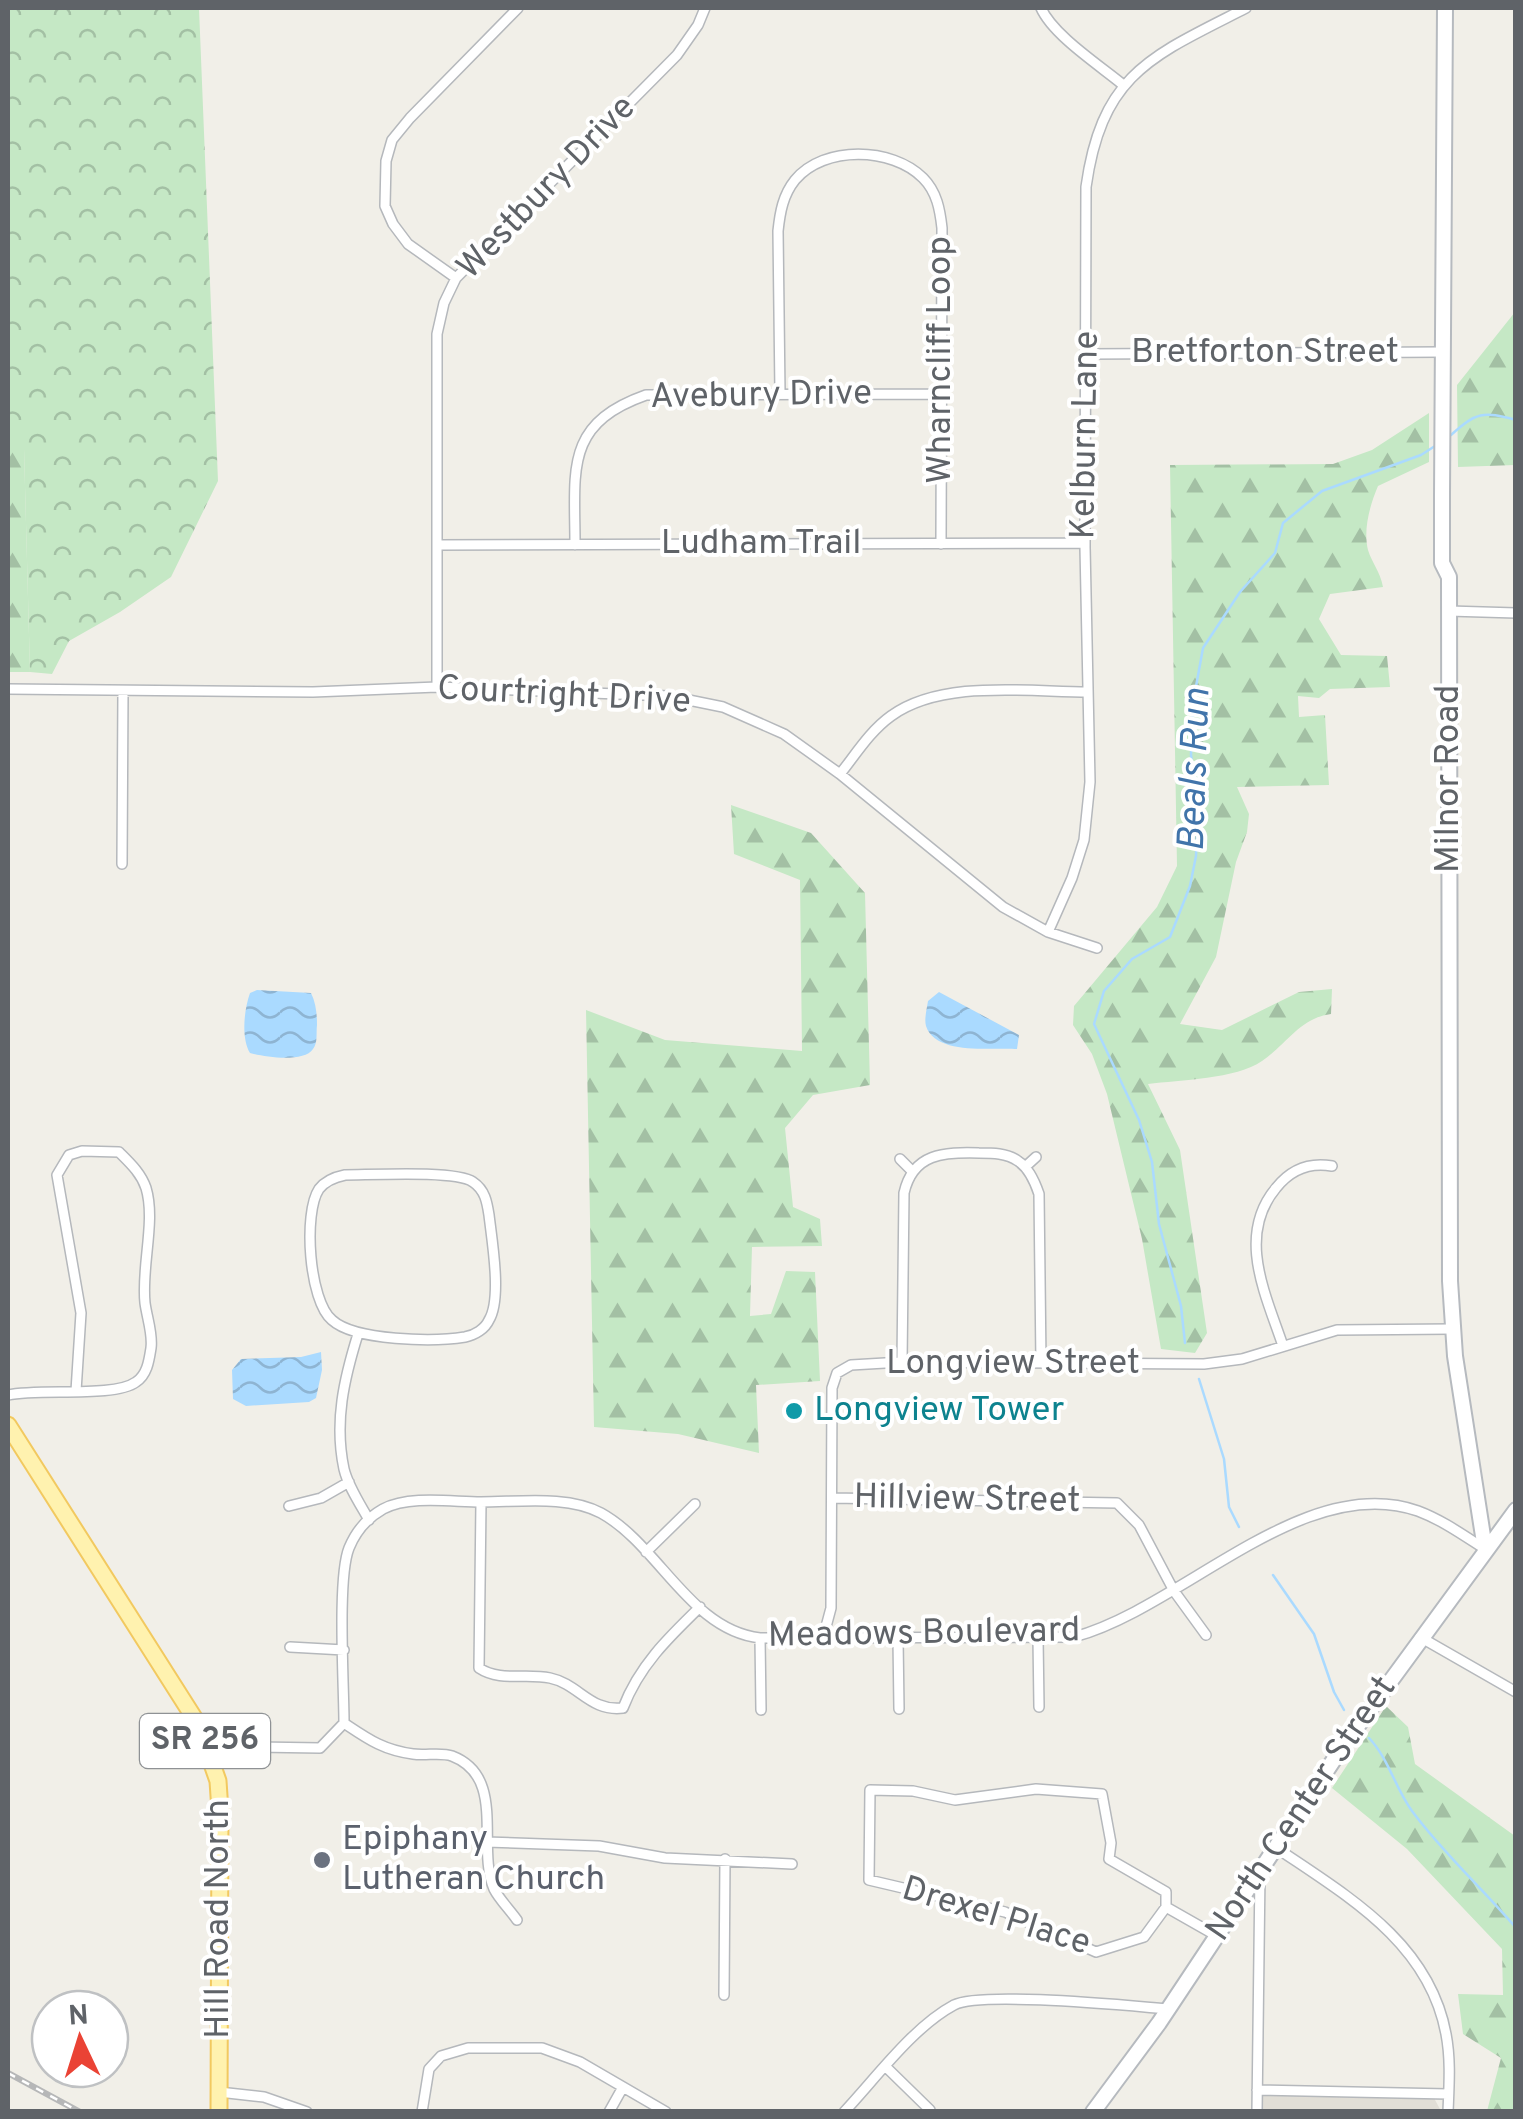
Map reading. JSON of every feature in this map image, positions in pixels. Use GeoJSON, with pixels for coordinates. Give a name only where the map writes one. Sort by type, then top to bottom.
{"type":"FeatureCollection","features":[{"type":"Feature","properties":{"kind":"main road","name":"Milnor Road"},"geometry":{"type":"LineString","coordinates":[[1445,8],[1442,562],[1449,577],[1452,1329],[1485,1549]]}},
{"type":"Feature","properties":{"kind":"main road","name":"Hill Road North"},"geometry":{"type":"LineString","coordinates":[[8,1425],[183,1698],[213,1762],[220,1811],[219,2112]]}},
{"type":"Feature","properties":{"kind":"main road","name":"North Center Street"},"geometry":{"type":"LineString","coordinates":[[1094,2112],[1169,2009],[1420,1637],[1516,1510]]}},
{"type":"Feature","properties":{"kind":"street"},"geometry":{"type":"LineString","coordinates":[[456,278],[408,244],[393,224],[385,206],[386,161],[392,140],[410,118],[518,8]]}},
{"type":"Feature","properties":{"kind":"street","name":"Westbury Drive"},"geometry":{"type":"LineString","coordinates":[[437,687],[437,334],[444,303],[456,278],[677,54],[705,8]]}},
{"type":"Feature","properties":{"kind":"street"},"geometry":{"type":"LineString","coordinates":[[1041,8],[1069,40],[1122,84]]}},
{"type":"Feature","properties":{"kind":"street","name":"Kelburn Lane"},"geometry":{"type":"LineString","coordinates":[[1048,932],[1084,840],[1090,782],[1085,543],[1086,187],[1092,148],[1106,110],[1122,84],[1150,60],[1246,8]]}},
{"type":"Feature","properties":{"kind":"street","name":"Wharncliff Loop"},"geometry":{"type":"LineString","coordinates":[[780,393],[781,205],[795,180],[810,166],[838,155],[897,160],[924,178],[939,203],[942,228],[941,544]]}},
{"type":"Feature","properties":{"kind":"street","name":"Bretforton Street"},"geometry":{"type":"LineString","coordinates":[[1088,354],[1442,352]]}},
{"type":"Feature","properties":{"kind":"street","name":"Avebury Drive"},"geometry":{"type":"LineString","coordinates":[[576,545],[578,452],[594,423],[617,405],[646,395],[942,394]]}},
{"type":"Feature","properties":{"kind":"street","name":"Ludham Trail"},"geometry":{"type":"LineString","coordinates":[[438,546],[1085,543]]}},
{"type":"Feature","properties":{"kind":"street"},"geometry":{"type":"LineString","coordinates":[[1448,612],[1516,612]]}},
{"type":"Feature","properties":{"kind":"street","name":"Courtright Drive"},"geometry":{"type":"LineString","coordinates":[[8,689],[313,692],[437,687],[670,696],[723,707],[784,734],[840,774],[1003,907],[1048,932],[1096,948]]}},
{"type":"Feature","properties":{"kind":"street"},"geometry":{"type":"LineString","coordinates":[[122,864],[123,691]]}},
{"type":"Feature","properties":{"kind":"street"},"geometry":{"type":"LineString","coordinates":[[840,774],[874,730],[914,702],[964,692],[1088,692]]}},
{"type":"Feature","properties":{"kind":"street"},"geometry":{"type":"LineString","coordinates":[[8,1395],[30,1390],[109,1391],[137,1382],[147,1369],[152,1343],[145,1302],[147,1191],[140,1172],[119,1152],[82,1151],[69,1156],[58,1175],[81,1314],[76,1390]]}},
{"type":"Feature","properties":{"kind":"street"},"geometry":{"type":"LineString","coordinates":[[902,1362],[904,1193],[912,1171],[924,1160],[946,1152],[1000,1154],[1025,1166],[1039,1194],[1040,1363]]}},
{"type":"Feature","properties":{"kind":"street"},"geometry":{"type":"LineString","coordinates":[[1025,1166],[1036,1157]]}},
{"type":"Feature","properties":{"kind":"street"},"geometry":{"type":"LineString","coordinates":[[900,1159],[912,1171]]}},
{"type":"Feature","properties":{"kind":"street"},"geometry":{"type":"LineString","coordinates":[[1282,1346],[1255,1252],[1258,1221],[1271,1193],[1291,1173],[1318,1164],[1332,1166]]}},
{"type":"Feature","properties":{"kind":"street"},"geometry":{"type":"LineString","coordinates":[[345,1175],[460,1176],[471,1180],[486,1198],[489,1216],[496,1304],[484,1328],[466,1337],[358,1334],[330,1319],[314,1284],[310,1225],[320,1188],[328,1180],[345,1175]]}},
{"type":"Feature","properties":{"kind":"street","name":"Longview Street"},"geometry":{"type":"LineString","coordinates":[[823,1638],[831,1608],[832,1388],[837,1373],[851,1365],[1204,1364],[1242,1359],[1356,1328],[1452,1329]]}},
{"type":"Feature","properties":{"kind":"street"},"geometry":{"type":"LineString","coordinates":[[213,1762],[257,1747],[320,1748],[344,1723],[347,1551],[368,1520],[344,1472],[341,1441],[340,1400],[358,1334]]}},
{"type":"Feature","properties":{"kind":"street"},"geometry":{"type":"LineString","coordinates":[[290,1506],[321,1498],[349,1482]]}},
{"type":"Feature","properties":{"kind":"street","name":"Hillview Street"},"geometry":{"type":"LineString","coordinates":[[832,1498],[1117,1503],[1139,1526],[1174,1591]]}},
{"type":"Feature","properties":{"kind":"street","name":"Meadows Boulevard"},"geometry":{"type":"LineString","coordinates":[[368,1520],[386,1508],[416,1502],[572,1504],[601,1512],[714,1620],[743,1636],[760,1638],[1074,1637],[1104,1629],[1296,1522],[1324,1510],[1355,1504],[1386,1504],[1415,1510],[1444,1522],[1485,1549]]}},
{"type":"Feature","properties":{"kind":"street"},"geometry":{"type":"LineString","coordinates":[[481,1502],[480,1668],[492,1676],[554,1678],[607,1710],[623,1708],[634,1680],[700,1606]]}},
{"type":"Feature","properties":{"kind":"street"},"geometry":{"type":"LineString","coordinates":[[646,1552],[695,1504]]}},
{"type":"Feature","properties":{"kind":"street"},"geometry":{"type":"LineString","coordinates":[[1174,1591],[1206,1635]]}},
{"type":"Feature","properties":{"kind":"street"},"geometry":{"type":"LineString","coordinates":[[1420,1637],[1516,1692]]}},
{"type":"Feature","properties":{"kind":"street"},"geometry":{"type":"LineString","coordinates":[[760,1638],[761,1710]]}},
{"type":"Feature","properties":{"kind":"street"},"geometry":{"type":"LineString","coordinates":[[1038,1638],[1039,1707]]}},
{"type":"Feature","properties":{"kind":"street"},"geometry":{"type":"LineString","coordinates":[[898,1639],[899,1708]]}},
{"type":"Feature","properties":{"kind":"street"},"geometry":{"type":"LineString","coordinates":[[290,1646],[344,1650]]}},
{"type":"Feature","properties":{"kind":"street"},"geometry":{"type":"LineString","coordinates":[[344,1723],[383,1749],[451,1756],[478,1776],[487,1800],[486,1842],[494,1888],[518,1920]]}},
{"type":"Feature","properties":{"kind":"street","name":"Drexel Place"},"geometry":{"type":"LineString","coordinates":[[1036,1789],[1102,1794],[1109,1859],[1166,1892],[1166,1907],[1144,1937],[1096,1952],[1004,1912],[868,1880],[870,1790],[913,1791],[955,1800],[1036,1789]]}},
{"type":"Feature","properties":{"kind":"street"},"geometry":{"type":"LineString","coordinates":[[486,1842],[582,1844],[665,1858],[792,1864]]}},
{"type":"Feature","properties":{"kind":"street"},"geometry":{"type":"LineString","coordinates":[[1275,1847],[1366,1910],[1410,1952],[1440,2008],[1447,2038],[1448,2112]]}},
{"type":"Feature","properties":{"kind":"street"},"geometry":{"type":"LineString","coordinates":[[724,1994],[725,1859]]}},
{"type":"Feature","properties":{"kind":"street"},"geometry":{"type":"LineString","coordinates":[[1256,2112],[1260,1870]]}},
{"type":"Feature","properties":{"kind":"street"},"geometry":{"type":"LineString","coordinates":[[1166,1907],[1216,1936]]}},
{"type":"Feature","properties":{"kind":"street"},"geometry":{"type":"LineString","coordinates":[[844,2112],[929,2022],[958,2003],[1010,2000],[1169,2009]]}},
{"type":"Feature","properties":{"kind":"street"},"geometry":{"type":"LineString","coordinates":[[422,2112],[428,2068],[441,2056],[468,2048],[542,2048],[580,2062],[666,2112]]}},
{"type":"Feature","properties":{"kind":"street"},"geometry":{"type":"LineString","coordinates":[[886,2067],[930,2110]]}},
{"type":"Feature","properties":{"kind":"street"},"geometry":{"type":"LineString","coordinates":[[610,2112],[623,2087]]}},
{"type":"Feature","properties":{"kind":"street"},"geometry":{"type":"LineString","coordinates":[[1257,2090],[1448,2094]]}},
{"type":"Feature","properties":{"kind":"street"},"geometry":{"type":"LineString","coordinates":[[219,2092],[264,2097],[307,2112]]}},
{"type":"Feature","properties":{"kind":"shaded area"},"geometry":{"type":"Polygon","coordinates":[[[1262,2095],[1434,2098],[1441,2111],[1261,2112],[1262,2095]]]}},
{"type":"Feature","properties":{"kind":"green space"},"geometry":{"type":"Polygon","coordinates":[[[8,8],[199,8],[218,481],[171,577],[69,641],[52,674],[30,672],[24,449],[8,448],[8,8]]]}},
{"type":"Feature","properties":{"kind":"green space"},"geometry":{"type":"Polygon","coordinates":[[[1515,312],[1515,465],[1458,467],[1457,385],[1515,312]]]}},
{"type":"Feature","properties":{"kind":"green space"},"geometry":{"type":"Polygon","coordinates":[[[1429,413],[1429,462],[1378,486],[1370,509],[1368,550],[1383,587],[1330,594],[1319,619],[1341,655],[1387,656],[1390,687],[1330,689],[1319,698],[1298,696],[1299,717],[1325,715],[1329,785],[1237,787],[1249,814],[1247,832],[1236,862],[1216,957],[1180,1024],[1222,1030],[1299,992],[1332,989],[1331,1014],[1302,1026],[1262,1061],[1238,1072],[1148,1084],[1180,1150],[1207,1333],[1195,1353],[1161,1349],[1142,1239],[1107,1094],[1092,1054],[1073,1025],[1074,1006],[1157,907],[1177,866],[1170,465],[1333,464],[1372,450],[1429,413]]]}},
{"type":"Feature","properties":{"kind":"green space"},"geometry":{"type":"Polygon","coordinates":[[[8,448],[24,448],[30,672],[8,672],[8,448]]]}},
{"type":"Feature","properties":{"kind":"green space"},"geometry":{"type":"Polygon","coordinates":[[[731,805],[811,833],[865,893],[870,1085],[813,1095],[785,1128],[793,1207],[820,1219],[822,1246],[752,1247],[750,1316],[771,1314],[786,1271],[815,1272],[820,1381],[756,1385],[759,1453],[678,1434],[594,1427],[586,1010],[665,1040],[802,1051],[800,880],[734,854],[731,805]]]}},
{"type":"Feature","properties":{"kind":"green space"},"geometry":{"type":"Polygon","coordinates":[[[1386,1706],[1408,1727],[1415,1764],[1515,1836],[1515,2111],[1487,2111],[1501,2058],[1463,2034],[1458,1994],[1503,1995],[1502,1949],[1407,1849],[1332,1788],[1386,1706]]]}},
{"type":"Feature","properties":{"kind":"water"},"geometry":{"type":"Polygon","coordinates":[[[939,992],[1019,1035],[1017,1049],[953,1046],[932,1036],[926,1026],[926,1010],[928,1001],[939,992]]]}},
{"type":"Feature","properties":{"kind":"water"},"geometry":{"type":"Polygon","coordinates":[[[250,993],[311,993],[316,1013],[315,1047],[301,1056],[283,1058],[250,1053],[245,1040],[245,1016],[250,993]]]}},
{"type":"Feature","properties":{"kind":"water"},"geometry":{"type":"Polygon","coordinates":[[[321,1352],[316,1398],[309,1402],[246,1406],[233,1399],[232,1370],[241,1359],[301,1357],[321,1352]]]}},
{"type":"Feature","properties":{"kind":"waterway","name":"Beals Run"},"geometry":{"type":"LineString","coordinates":[[1451,435],[1480,416],[1516,420]]}},
{"type":"Feature","properties":{"kind":"waterway","name":"Beals Run"},"geometry":{"type":"LineString","coordinates":[[1185,1343],[1181,1306],[1159,1224],[1152,1162],[1139,1120],[1094,1024],[1104,991],[1132,959],[1170,937],[1190,886],[1198,810],[1191,755],[1193,703],[1203,648],[1240,592],[1275,553],[1283,523],[1322,491],[1421,455],[1435,446]]}},
{"type":"Feature","properties":{"kind":"waterway","name":"Beals Run"},"geometry":{"type":"LineString","coordinates":[[1199,1379],[1224,1459],[1229,1507],[1239,1527]]}},
{"type":"Feature","properties":{"kind":"waterway","name":"Beals Run"},"geometry":{"type":"LineString","coordinates":[[1273,1575],[1314,1634],[1344,1710]]}},
{"type":"Feature","properties":{"kind":"waterway","name":"Beals Run"},"geometry":{"type":"LineString","coordinates":[[1369,1738],[1412,1811],[1516,1928]]}},
{"type":"Feature","properties":{"kind":"railway"},"geometry":{"type":"LineString","coordinates":[[8,2073],[80,2112]]}},
{"type":"Feature","properties":{"kind":"place","name":"Longview Tower"},"geometry":{"type":"Point","coordinates":[794,1411]}},
{"type":"Feature","properties":{"kind":"place","name":"Epiphany Lutheran Church"},"geometry":{"type":"Point","coordinates":[322,1860]}}]}
